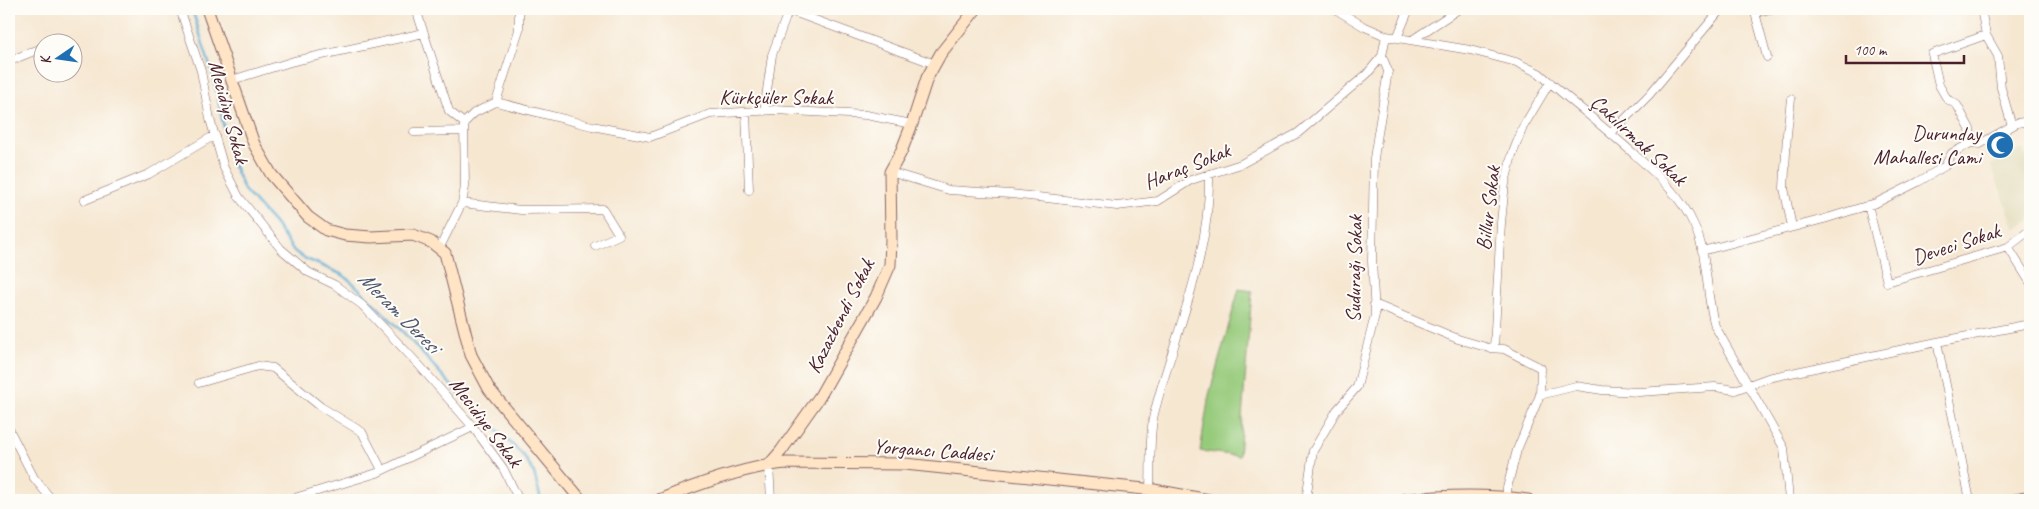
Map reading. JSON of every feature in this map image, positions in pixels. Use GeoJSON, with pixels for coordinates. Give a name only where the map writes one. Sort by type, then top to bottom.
{"type":"FeatureCollection","features":[{"type":"Feature","properties":{"kind":"street","name":"Mecidiye Sokak"},"geometry":{"type":"LineString","coordinates":[[180,9],[201,71],[210,119],[224,168],[239,197],[281,249],[308,272],[335,285],[362,305],[420,365],[473,427],[503,468],[519,500]]}},
{"type":"Feature","properties":{"kind":"street"},"geometry":{"type":"LineString","coordinates":[[207,9],[254,144],[272,174],[308,217],[326,230],[345,235],[371,237],[413,235],[431,242],[445,253],[471,356],[490,389],[581,500]]}},
{"type":"Feature","properties":{"kind":"street"},"geometry":{"type":"LineString","coordinates":[[416,9],[449,111],[464,123]]}},
{"type":"Feature","properties":{"kind":"street"},"geometry":{"type":"LineString","coordinates":[[439,249],[462,203],[465,187],[464,123],[474,113],[496,102],[519,30],[519,9]]}},
{"type":"Feature","properties":{"kind":"street"},"geometry":{"type":"LineString","coordinates":[[764,111],[772,55],[788,9],[935,64]]}},
{"type":"Feature","properties":{"kind":"street","name":"Kazazbendi Sokak"},"geometry":{"type":"LineString","coordinates":[[769,465],[820,396],[876,297],[890,265],[890,172],[901,152],[927,78],[935,64],[976,9]]}},
{"type":"Feature","properties":{"kind":"street","name":"Çakılırmak Sokak"},"geometry":{"type":"LineString","coordinates":[[1335,9],[1363,26],[1386,36],[1470,50],[1516,62],[1539,72],[1611,133],[1670,189],[1685,208],[1695,226],[1706,264],[1709,306],[1715,326],[1784,448],[1789,500]]}},
{"type":"Feature","properties":{"kind":"street"},"geometry":{"type":"LineString","coordinates":[[1397,38],[1409,9]]}},
{"type":"Feature","properties":{"kind":"street"},"geometry":{"type":"LineString","coordinates":[[1412,40],[1459,9]]}},
{"type":"Feature","properties":{"kind":"street"},"geometry":{"type":"LineString","coordinates":[[1611,133],[1649,96],[1721,9]]}},
{"type":"Feature","properties":{"kind":"street"},"geometry":{"type":"LineString","coordinates":[[1767,57],[1755,10],[1771,9]]}},
{"type":"Feature","properties":{"kind":"street"},"geometry":{"type":"LineString","coordinates":[[1981,9],[1986,35],[1998,56],[2002,88],[2012,126]]}},
{"type":"Feature","properties":{"kind":"street"},"geometry":{"type":"LineString","coordinates":[[232,80],[294,61],[424,33]]}},
{"type":"Feature","properties":{"kind":"street"},"geometry":{"type":"LineString","coordinates":[[1971,143],[1970,129],[1957,105],[1947,99],[1939,85],[1932,54],[1986,35]]}},
{"type":"Feature","properties":{"kind":"street","name":"Haraç Sokak"},"geometry":{"type":"LineString","coordinates":[[890,172],[949,190],[1011,194],[1117,206],[1158,201],[1191,180],[1241,164],[1298,133],[1367,74],[1382,56],[1386,36]]}},
{"type":"Feature","properties":{"kind":"street"},"geometry":{"type":"LineString","coordinates":[[9,61],[32,52]]}},
{"type":"Feature","properties":{"kind":"street","name":"Sudurağı Sokak"},"geometry":{"type":"LineString","coordinates":[[1306,500],[1313,451],[1337,410],[1356,387],[1375,315],[1372,261],[1374,158],[1388,71],[1382,56]]}},
{"type":"Feature","properties":{"kind":"street","name":"Billur Sokak"},"geometry":{"type":"LineString","coordinates":[[1494,348],[1505,184],[1512,155],[1523,127],[1550,82]]}},
{"type":"Feature","properties":{"kind":"street"},"geometry":{"type":"LineString","coordinates":[[1791,99],[1784,188],[1792,227]]}},
{"type":"Feature","properties":{"kind":"street","name":"Kürkçüler Sokak"},"geometry":{"type":"LineString","coordinates":[[496,102],[592,126],[650,136],[710,114],[775,110],[866,115],[912,124]]}},
{"type":"Feature","properties":{"kind":"street"},"geometry":{"type":"LineString","coordinates":[[746,112],[749,190]]}},
{"type":"Feature","properties":{"kind":"street"},"geometry":{"type":"LineString","coordinates":[[1702,251],[1868,205],[1918,182],[1945,166],[1952,153],[1971,143],[1980,144],[2012,126],[2030,121]]}},
{"type":"Feature","properties":{"kind":"street"},"geometry":{"type":"LineString","coordinates":[[414,132],[464,131]]}},
{"type":"Feature","properties":{"kind":"street"},"geometry":{"type":"LineString","coordinates":[[85,200],[149,174],[215,135]]}},
{"type":"Feature","properties":{"kind":"street"},"geometry":{"type":"LineString","coordinates":[[1150,490],[1154,416],[1194,278],[1210,199],[1209,174]]}},
{"type":"Feature","properties":{"kind":"street"},"geometry":{"type":"LineString","coordinates":[[462,203],[521,210],[603,209],[618,235],[595,246]]}},
{"type":"Feature","properties":{"kind":"street","name":"Deveci Sokak"},"geometry":{"type":"LineString","coordinates":[[1868,205],[1888,282],[2008,248],[2030,230]]}},
{"type":"Feature","properties":{"kind":"street"},"geometry":{"type":"LineString","coordinates":[[2008,248],[2030,282]]}},
{"type":"Feature","properties":{"kind":"street"},"geometry":{"type":"LineString","coordinates":[[1374,304],[1458,339],[1504,349],[1540,368],[1540,395],[1517,450],[1507,488],[1507,497]]}},
{"type":"Feature","properties":{"kind":"street"},"geometry":{"type":"LineString","coordinates":[[1540,395],[1576,386],[1639,392],[1715,387],[1736,390],[1768,378],[2030,324]]}},
{"type":"Feature","properties":{"kind":"street"},"geometry":{"type":"LineString","coordinates":[[1937,342],[1970,500]]}},
{"type":"Feature","properties":{"kind":"street"},"geometry":{"type":"LineString","coordinates":[[200,383],[258,366],[273,368],[321,407],[362,432],[382,470]]}},
{"type":"Feature","properties":{"kind":"street"},"geometry":{"type":"LineString","coordinates":[[288,500],[382,470],[473,427]]}},
{"type":"Feature","properties":{"kind":"street"},"geometry":{"type":"LineString","coordinates":[[9,429],[34,478],[52,500]]}},
{"type":"Feature","properties":{"kind":"street","name":"Yorgancı Caddesi"},"geometry":{"type":"LineString","coordinates":[[659,500],[686,489],[769,465],[786,463],[905,464],[1150,490],[1208,500]]}},
{"type":"Feature","properties":{"kind":"street"},"geometry":{"type":"LineString","coordinates":[[769,465],[771,500]]}},
{"type":"Feature","properties":{"kind":"street"},"geometry":{"type":"LineString","coordinates":[[1403,500],[1448,495],[1507,497],[1528,500]]}},
{"type":"Feature","properties":{"kind":"street"},"geometry":{"type":"LineString","coordinates":[[2015,500],[2030,497]]}},
{"type":"Feature","properties":{"kind":"shaded area"},"geometry":{"type":"Polygon","coordinates":[[[2022,148],[2030,165],[2030,220],[2015,229],[1991,165],[2022,148]]]}},
{"type":"Feature","properties":{"kind":"green space"},"geometry":{"type":"Polygon","coordinates":[[[1239,289],[1252,291],[1239,456],[1200,451],[1209,395],[1239,289]]]}},
{"type":"Feature","properties":{"kind":"waterway","name":"Meram Deresi"},"geometry":{"type":"LineString","coordinates":[[192,9],[213,76],[230,157],[244,190],[274,223],[294,251],[302,257],[343,275],[353,283],[403,332],[461,396],[523,455],[534,473],[541,500]]}},
{"type":"Feature","properties":{"kind":"place","name":"Durunday Mahallesi Cami"},"geometry":{"type":"Point","coordinates":[2000,145]}}]}
